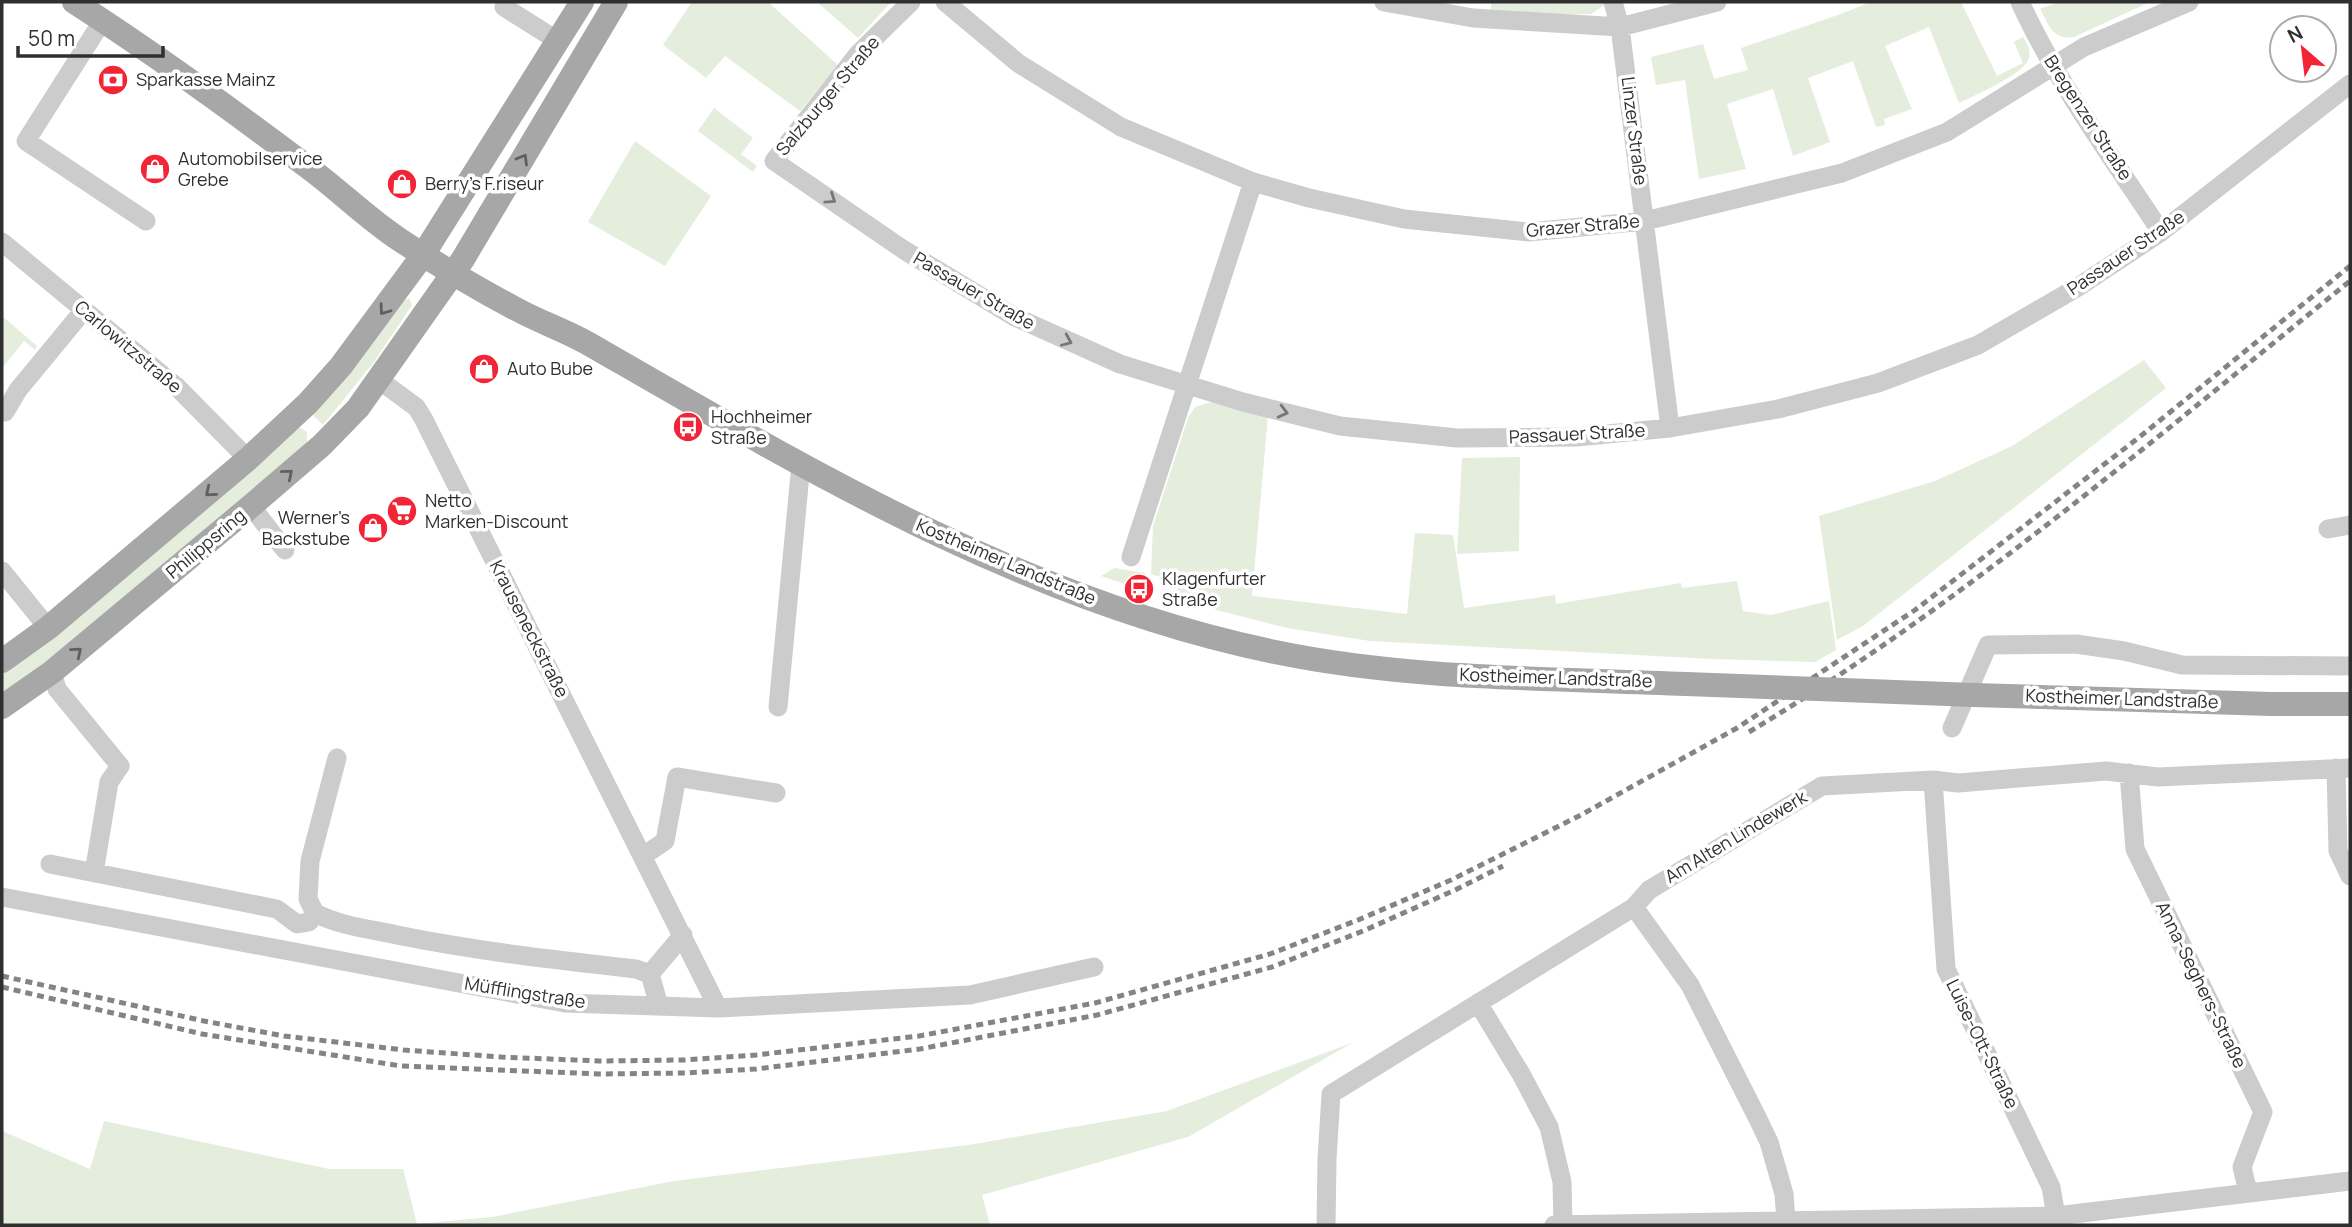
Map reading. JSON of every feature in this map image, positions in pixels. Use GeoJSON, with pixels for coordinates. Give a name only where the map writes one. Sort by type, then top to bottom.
{"type":"FeatureCollection","features":[{"type":"Feature","properties":{"kind":"main road","name":"Kostheimer Landstraße"},"geometry":{"type":"LineString","coordinates":[[74,2],[163,61],[338,190],[382,228],[428,248],[457,266],[526,299],[584,341],[675,396],[929,530],[1073,594],[1131,614],[1279,653],[1385,669],[1445,674],[1973,695],[2350,704]]}},
{"type":"Feature","properties":{"kind":"main road"},"geometry":{"type":"LineString","coordinates":[[2,661],[48,628],[248,459],[294,416],[341,366],[428,248],[582,2]]}},
{"type":"Feature","properties":{"kind":"main road"},"geometry":{"type":"LineString","coordinates":[[457,266],[616,2]]}},
{"type":"Feature","properties":{"kind":"main road","name":"Philippsring"},"geometry":{"type":"LineString","coordinates":[[2,707],[52,672],[322,445],[358,408],[457,266]]}},
{"type":"Feature","properties":{"kind":"main road"},"geometry":{"type":"LineString","coordinates":[[294,416],[308,421],[318,431],[322,445]]}},
{"type":"Feature","properties":{"kind":"street","name":"Salzburger Straße"},"geometry":{"type":"LineString","coordinates":[[774,161],[858,54],[911,2]]}},
{"type":"Feature","properties":{"kind":"street","name":"Grazer Straße"},"geometry":{"type":"LineString","coordinates":[[945,2],[1018,62],[1121,127],[1253,182],[1309,198],[1404,219],[1529,232],[1645,221],[1842,173],[1947,132],[2084,47],[2189,2]]}},
{"type":"Feature","properties":{"kind":"street","name":"Linzer Straße"},"geometry":{"type":"LineString","coordinates":[[1613,2],[1620,27],[1670,428]]}},
{"type":"Feature","properties":{"kind":"street"},"geometry":{"type":"LineString","coordinates":[[1392,3],[1620,27],[1717,2]]}},
{"type":"Feature","properties":{"kind":"street","name":"Bregenzer Straße"},"geometry":{"type":"LineString","coordinates":[[2020,2],[2053,65],[2161,232]]}},
{"type":"Feature","properties":{"kind":"street"},"geometry":{"type":"LineString","coordinates":[[504,7],[558,41]]}},
{"type":"Feature","properties":{"kind":"street"},"geometry":{"type":"LineString","coordinates":[[103,20],[26,141],[146,221]]}},
{"type":"Feature","properties":{"kind":"street","name":"Passauer Straße"},"geometry":{"type":"LineString","coordinates":[[774,161],[904,250],[1015,317],[1120,364],[1243,402],[1340,426],[1457,438],[1576,437],[1670,428],[1778,409],[1878,383],[1978,345],[2078,287],[2161,232],[2350,84]]}},
{"type":"Feature","properties":{"kind":"street"},"geometry":{"type":"LineString","coordinates":[[1131,557],[1253,182]]}},
{"type":"Feature","properties":{"kind":"street","name":"Carlowitzstraße"},"geometry":{"type":"LineString","coordinates":[[2,242],[177,387],[248,459]]}},
{"type":"Feature","properties":{"kind":"street"},"geometry":{"type":"LineString","coordinates":[[5,412],[18,390],[84,310]]}},
{"type":"Feature","properties":{"kind":"street","name":"Krauseneckstraße"},"geometry":{"type":"LineString","coordinates":[[379,380],[416,407],[423,418],[718,1008]]}},
{"type":"Feature","properties":{"kind":"street"},"geometry":{"type":"LineString","coordinates":[[778,707],[801,464]]}},
{"type":"Feature","properties":{"kind":"street"},"geometry":{"type":"LineString","coordinates":[[251,506],[285,550]]}},
{"type":"Feature","properties":{"kind":"street"},"geometry":{"type":"LineString","coordinates":[[2328,529],[2350,525]]}},
{"type":"Feature","properties":{"kind":"street"},"geometry":{"type":"LineString","coordinates":[[2,571],[48,628]]}},
{"type":"Feature","properties":{"kind":"street"},"geometry":{"type":"LineString","coordinates":[[1952,728],[1987,645],[2076,644],[2124,651],[2182,665],[2350,666]]}},
{"type":"Feature","properties":{"kind":"street"},"geometry":{"type":"LineString","coordinates":[[52,672],[57,689],[120,766],[109,782],[94,873]]}},
{"type":"Feature","properties":{"kind":"street"},"geometry":{"type":"LineString","coordinates":[[337,758],[310,860],[308,899],[315,913],[331,921],[492,952],[650,974]]}},
{"type":"Feature","properties":{"kind":"street"},"geometry":{"type":"LineString","coordinates":[[2343,768],[2338,851],[2350,876]]}},
{"type":"Feature","properties":{"kind":"street","name":"Am Alten Lindewerk"},"geometry":{"type":"LineString","coordinates":[[1326,1225],[1326,1159],[1331,1094],[1634,907],[1649,890],[1822,786],[1933,780],[1958,783],[2106,771],[2166,777],[2343,768]]}},
{"type":"Feature","properties":{"kind":"street","name":"Anna-Seghers-Straße"},"geometry":{"type":"LineString","coordinates":[[2129,774],[2135,849],[2263,1112],[2242,1167],[2248,1192]]}},
{"type":"Feature","properties":{"kind":"street"},"geometry":{"type":"LineString","coordinates":[[643,856],[665,841],[677,777],[776,793]]}},
{"type":"Feature","properties":{"kind":"street","name":"Luise-Ott-Straße"},"geometry":{"type":"LineString","coordinates":[[1933,780],[1946,969],[2051,1187],[2056,1216]]}},
{"type":"Feature","properties":{"kind":"street"},"geometry":{"type":"LineString","coordinates":[[50,863],[276,909],[297,924],[309,922],[315,913]]}},
{"type":"Feature","properties":{"kind":"street","name":"Müfflingstraße"},"geometry":{"type":"LineString","coordinates":[[2,897],[565,1003],[718,1008],[970,995],[1094,967]]}},
{"type":"Feature","properties":{"kind":"street"},"geometry":{"type":"LineString","coordinates":[[1634,907],[1690,985],[1757,1117],[1769,1142],[1784,1194],[1786,1221]]}},
{"type":"Feature","properties":{"kind":"street"},"geometry":{"type":"LineString","coordinates":[[650,974],[683,935]]}},
{"type":"Feature","properties":{"kind":"street"},"geometry":{"type":"LineString","coordinates":[[650,974],[659,1006]]}},
{"type":"Feature","properties":{"kind":"street"},"geometry":{"type":"LineString","coordinates":[[1478,1003],[1549,1127],[1562,1182],[1563,1225]]}},
{"type":"Feature","properties":{"kind":"street"},"geometry":{"type":"LineString","coordinates":[[1554,1225],[2056,1216],[2350,1181]]}},
{"type":"Feature","properties":{"kind":"green space"},"geometry":{"type":"Polygon","coordinates":[[[692,2],[768,2],[838,65],[800,111],[725,56],[706,78],[663,45],[692,2]]]}},
{"type":"Feature","properties":{"kind":"green space"},"geometry":{"type":"Polygon","coordinates":[[[817,2],[891,2],[858,38],[817,2]]]}},
{"type":"Feature","properties":{"kind":"green space"},"geometry":{"type":"Polygon","coordinates":[[[1491,2],[1609,2],[1591,14],[1491,16],[1491,2]]]}},
{"type":"Feature","properties":{"kind":"green space"},"geometry":{"type":"Polygon","coordinates":[[[1871,2],[1961,2],[1997,76],[2023,63],[2014,42],[2023,37],[2029,49],[2029,58],[2019,71],[1959,103],[1929,27],[1885,46],[1912,109],[1884,119],[1885,125],[1876,127],[1853,61],[1808,78],[1830,142],[1793,156],[1773,89],[1727,104],[1746,169],[1699,179],[1685,80],[1656,85],[1651,57],[1703,44],[1714,79],[1748,70],[1741,48],[1871,2]]]}},
{"type":"Feature","properties":{"kind":"green space"},"geometry":{"type":"Polygon","coordinates":[[[2059,2],[2150,2],[2074,37],[2067,37],[2052,30],[2040,9],[2059,2]]]}},
{"type":"Feature","properties":{"kind":"green space"},"geometry":{"type":"Polygon","coordinates":[[[714,108],[753,138],[741,154],[757,166],[753,172],[698,131],[714,108]]]}},
{"type":"Feature","properties":{"kind":"green space"},"geometry":{"type":"Polygon","coordinates":[[[635,141],[711,196],[665,266],[588,222],[635,141]]]}},
{"type":"Feature","properties":{"kind":"green space"},"geometry":{"type":"Polygon","coordinates":[[[409,298],[412,305],[374,362],[323,425],[311,413],[402,302],[409,298]]]}},
{"type":"Feature","properties":{"kind":"green space"},"geometry":{"type":"Polygon","coordinates":[[[2,316],[37,346],[35,350],[24,341],[2,368],[2,316]]]}},
{"type":"Feature","properties":{"kind":"green space"},"geometry":{"type":"Polygon","coordinates":[[[2144,360],[2166,388],[1863,626],[1837,640],[1819,516],[1935,481],[2012,446],[2144,360]]]}},
{"type":"Feature","properties":{"kind":"green space"},"geometry":{"type":"Polygon","coordinates":[[[1218,400],[1268,415],[1252,596],[1407,614],[1415,533],[1453,535],[1464,608],[1555,595],[1556,604],[1681,583],[1682,588],[1737,581],[1743,611],[1771,615],[1829,601],[1836,650],[1815,662],[1370,641],[1287,628],[1174,599],[1180,583],[1151,574],[1153,526],[1188,418],[1195,407],[1218,400]]]}},
{"type":"Feature","properties":{"kind":"green space"},"geometry":{"type":"Polygon","coordinates":[[[299,427],[307,432],[307,443],[51,661],[2,695],[2,672],[299,427]]]}},
{"type":"Feature","properties":{"kind":"green space"},"geometry":{"type":"Polygon","coordinates":[[[1520,457],[1519,551],[1457,554],[1462,458],[1520,457]]]}},
{"type":"Feature","properties":{"kind":"green space"},"geometry":{"type":"Polygon","coordinates":[[[1114,568],[1145,573],[1149,592],[1101,576],[1114,568]]]}},
{"type":"Feature","properties":{"kind":"green space"},"geometry":{"type":"Polygon","coordinates":[[[1352,1043],[1188,1137],[982,1195],[990,1225],[2,1225],[2,1131],[90,1169],[104,1121],[329,1169],[403,1169],[417,1224],[492,1217],[674,1181],[968,1145],[1167,1111],[1352,1043]]]}},
{"type":"Feature","properties":{"kind":"railway"},"geometry":{"type":"LineString","coordinates":[[2,976],[284,1036],[404,1050],[501,1057],[599,1061],[684,1060],[756,1055],[919,1036],[1095,1003],[1270,954],[1451,880],[1581,815],[1737,728],[1915,610],[2137,439],[2350,266]]}},
{"type":"Feature","properties":{"kind":"railway"},"geometry":{"type":"LineString","coordinates":[[1749,732],[1829,682],[1982,574],[2131,459],[2350,281]]}},
{"type":"Feature","properties":{"kind":"railway"},"geometry":{"type":"LineString","coordinates":[[2,987],[202,1034],[401,1066],[599,1074],[756,1069],[920,1049],[1097,1015],[1272,967],[1363,931],[1503,866]]}},
{"type":"Feature","properties":{"kind":"place","name":"Sparkasse Mainz"},"geometry":{"type":"Point","coordinates":[113,80]}},
{"type":"Feature","properties":{"kind":"place","name":"Automobilservice Grebe"},"geometry":{"type":"Point","coordinates":[155,169]}},
{"type":"Feature","properties":{"kind":"place","name":"Berry's F.riseur"},"geometry":{"type":"Point","coordinates":[402,184]}},
{"type":"Feature","properties":{"kind":"place","name":"Auto Bube"},"geometry":{"type":"Point","coordinates":[484,369]}},
{"type":"Feature","properties":{"kind":"place","name":"Hochheimer Straße"},"geometry":{"type":"Point","coordinates":[688,427]}},
{"type":"Feature","properties":{"kind":"place","name":"Netto Marken-Discount"},"geometry":{"type":"Point","coordinates":[402,511]}},
{"type":"Feature","properties":{"kind":"place","name":"Werner's Backstube"},"geometry":{"type":"Point","coordinates":[373,528]}},
{"type":"Feature","properties":{"kind":"place","name":"Klagenfurter Straße"},"geometry":{"type":"Point","coordinates":[1139,589]}}]}
